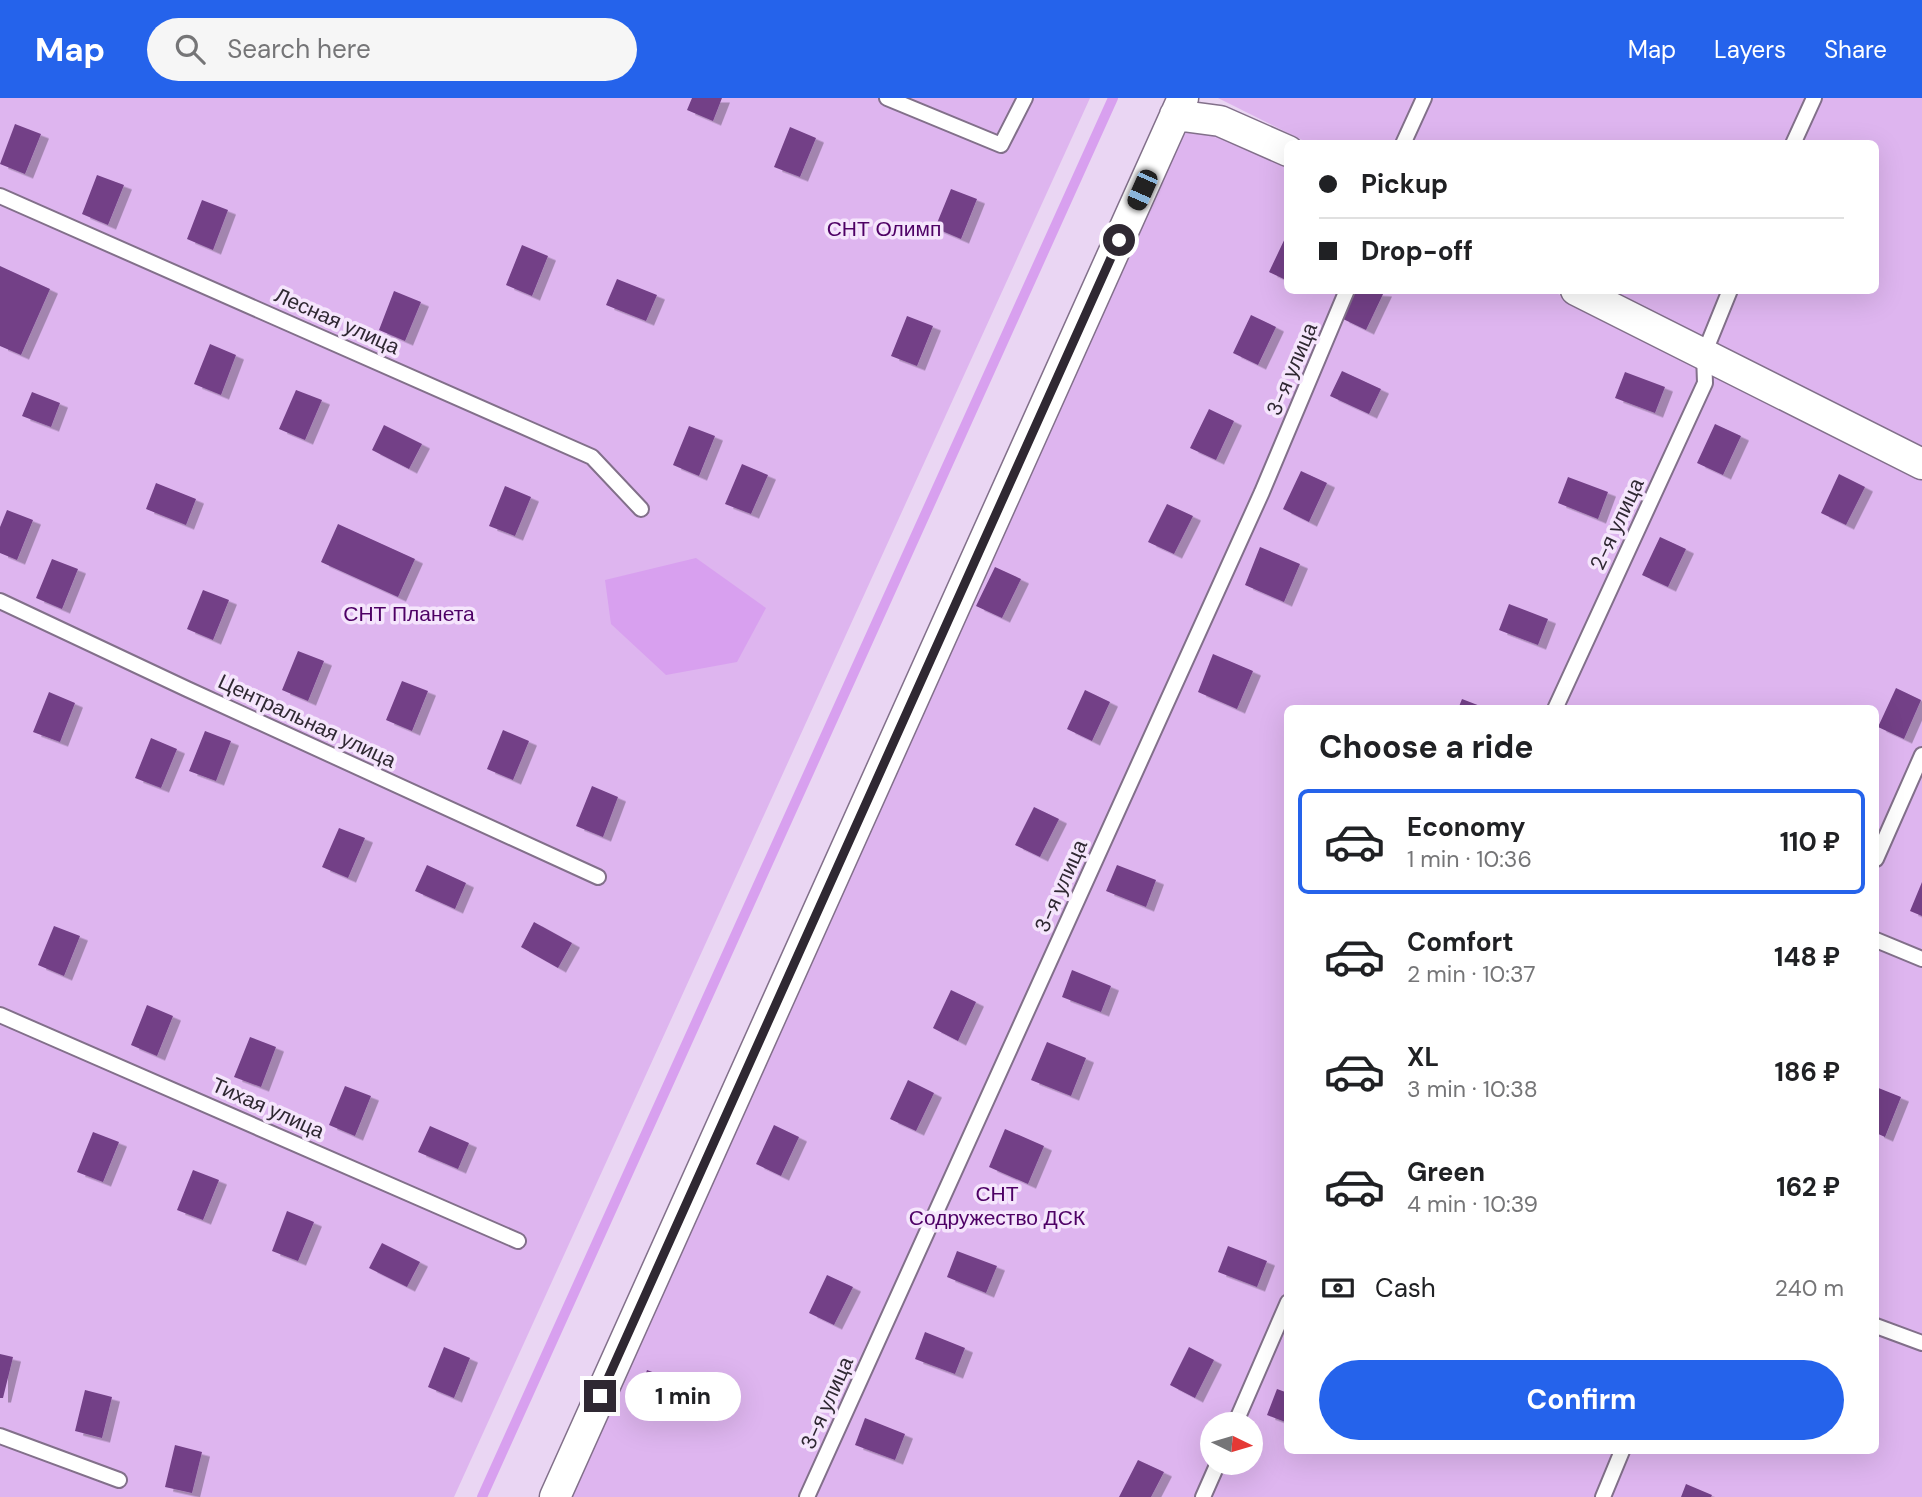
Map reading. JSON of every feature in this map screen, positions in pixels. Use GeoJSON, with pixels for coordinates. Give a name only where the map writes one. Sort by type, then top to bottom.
{"type":"FeatureCollection","features":[{"type":"Feature","properties":{"kind":"street"},"geometry":{"type":"LineString","coordinates":[[555,1497],[1179,106],[1284,149]]}},
{"type":"Feature","properties":{"kind":"street"},"geometry":{"type":"LineString","coordinates":[[1584,294],[1922,464]]}},
{"type":"Feature","properties":{"kind":"lane"},"geometry":{"type":"LineString","coordinates":[[887,98],[1001,145],[1025,98]]}},
{"type":"Feature","properties":{"kind":"lane"},"geometry":{"type":"LineString","coordinates":[[1405,140],[1424,98]]}},
{"type":"Feature","properties":{"kind":"lane"},"geometry":{"type":"LineString","coordinates":[[1795,140],[1814,98]]}},
{"type":"Feature","properties":{"kind":"lane","name":"Лесная улица"},"geometry":{"type":"LineString","coordinates":[[0,196],[592,457],[641,509]]}},
{"type":"Feature","properties":{"kind":"lane","name":"3-я улица"},"geometry":{"type":"LineString","coordinates":[[807,1497],[1257,505],[1346,294]]}},
{"type":"Feature","properties":{"kind":"lane","name":"2-я улица"},"geometry":{"type":"LineString","coordinates":[[1557,705],[1705,383],[1704,354],[1728,294]]}},
{"type":"Feature","properties":{"kind":"lane","name":"Центральная улица"},"geometry":{"type":"LineString","coordinates":[[0,601],[598,877]]}},
{"type":"Feature","properties":{"kind":"lane"},"geometry":{"type":"LineString","coordinates":[[1879,852],[1922,755]]}},
{"type":"Feature","properties":{"kind":"lane"},"geometry":{"type":"LineString","coordinates":[[1879,941],[1922,959]]}},
{"type":"Feature","properties":{"kind":"lane","name":"Тихая улица"},"geometry":{"type":"LineString","coordinates":[[0,1015],[519,1241]]}},
{"type":"Feature","properties":{"kind":"lane"},"geometry":{"type":"LineString","coordinates":[[1239,1412],[1284,1312]]}},
{"type":"Feature","properties":{"kind":"lane"},"geometry":{"type":"LineString","coordinates":[[1879,1327],[1922,1343]]}},
{"type":"Feature","properties":{"kind":"lane"},"geometry":{"type":"LineString","coordinates":[[0,1436],[119,1480]]}},
{"type":"Feature","properties":{"kind":"lane"},"geometry":{"type":"LineString","coordinates":[[1603,1497],[1621,1454]]}},
{"type":"Feature","properties":{"kind":"lane"},"geometry":{"type":"LineString","coordinates":[[1203,1497],[1213,1475]]}},
{"type":"Feature","properties":{"kind":"green space","name":"СНТ Планета"},"geometry":{"type":"Polygon","coordinates":[[[0,98],[1090,98],[454,1497],[0,1497],[0,98]]]}},
{"type":"Feature","properties":{"kind":"green space"},"geometry":{"type":"Polygon","coordinates":[[[1218,98],[1922,98],[1922,453],[1606,294],[1879,294],[1879,140],[1302,140],[1218,98]]]}},
{"type":"Feature","properties":{"kind":"green space","name":"СНТ Содружество ДСК"},"geometry":{"type":"Polygon","coordinates":[[[1165,99],[1284,158],[1284,294],[1558,294],[1922,473],[1922,1497],[550,1497],[1165,99]]]}},
{"type":"Feature","properties":{"kind":"shaded area"},"geometry":{"type":"Polygon","coordinates":[[[696,558],[766,608],[737,662],[666,675],[611,624],[605,580],[696,558]]]}},
{"type":"Feature","properties":{"kind":"building"},"geometry":{"type":"Polygon","coordinates":[[[692,98],[722,98],[713,121],[687,110],[692,98]]]}},
{"type":"Feature","properties":{"kind":"building"},"geometry":{"type":"Polygon","coordinates":[[[15,124],[41,134],[25,174],[0,164],[15,124]]]}},
{"type":"Feature","properties":{"kind":"building"},"geometry":{"type":"Polygon","coordinates":[[[790,127],[816,138],[800,177],[774,167],[790,127]]]}},
{"type":"Feature","properties":{"kind":"building"},"geometry":{"type":"Polygon","coordinates":[[[97,175],[124,185],[108,225],[82,214],[97,175]]]}},
{"type":"Feature","properties":{"kind":"building"},"geometry":{"type":"Polygon","coordinates":[[[951,189],[977,199],[961,239],[935,228],[951,189]]]}},
{"type":"Feature","properties":{"kind":"building"},"geometry":{"type":"Polygon","coordinates":[[[202,200],[228,210],[213,250],[187,239],[202,200]]]}},
{"type":"Feature","properties":{"kind":"building"},"geometry":{"type":"Polygon","coordinates":[[[1284,240],[1284,279],[1269,272],[1284,240]]]}},
{"type":"Feature","properties":{"kind":"building"},"geometry":{"type":"Polygon","coordinates":[[[522,245],[548,256],[532,296],[506,285],[522,245]]]}},
{"type":"Feature","properties":{"kind":"building"},"geometry":{"type":"Polygon","coordinates":[[[0,266],[50,289],[21,355],[0,346],[0,266]]]}},
{"type":"Feature","properties":{"kind":"building"},"geometry":{"type":"Polygon","coordinates":[[[617,279],[657,295],[646,321],[606,305],[617,279]]]}},
{"type":"Feature","properties":{"kind":"building"},"geometry":{"type":"Polygon","coordinates":[[[394,291],[421,302],[405,341],[379,330],[394,291]]]}},
{"type":"Feature","properties":{"kind":"building"},"geometry":{"type":"Polygon","coordinates":[[[1351,294],[1383,294],[1366,330],[1341,318],[1351,294]]]}},
{"type":"Feature","properties":{"kind":"building"},"geometry":{"type":"Polygon","coordinates":[[[1251,315],[1276,327],[1258,365],[1233,353],[1251,315]]]}},
{"type":"Feature","properties":{"kind":"building"},"geometry":{"type":"Polygon","coordinates":[[[907,316],[933,326],[917,366],[891,356],[907,316]]]}},
{"type":"Feature","properties":{"kind":"building"},"geometry":{"type":"Polygon","coordinates":[[[210,344],[236,355],[221,395],[194,384],[210,344]]]}},
{"type":"Feature","properties":{"kind":"building"},"geometry":{"type":"Polygon","coordinates":[[[1342,371],[1381,389],[1369,414],[1330,396],[1342,371]]]}},
{"type":"Feature","properties":{"kind":"building"},"geometry":{"type":"Polygon","coordinates":[[[1625,372],[1665,387],[1655,413],[1615,398],[1625,372]]]}},
{"type":"Feature","properties":{"kind":"building"},"geometry":{"type":"Polygon","coordinates":[[[296,390],[322,400],[305,440],[279,429],[296,390]]]}},
{"type":"Feature","properties":{"kind":"building"},"geometry":{"type":"Polygon","coordinates":[[[32,392],[60,403],[51,427],[22,416],[32,392]]]}},
{"type":"Feature","properties":{"kind":"building"},"geometry":{"type":"Polygon","coordinates":[[[1209,409],[1234,421],[1216,460],[1190,448],[1209,409]]]}},
{"type":"Feature","properties":{"kind":"building"},"geometry":{"type":"Polygon","coordinates":[[[1715,424],[1741,436],[1723,475],[1697,463],[1715,424]]]}},
{"type":"Feature","properties":{"kind":"building"},"geometry":{"type":"Polygon","coordinates":[[[384,425],[422,444],[409,469],[372,450],[384,425]]]}},
{"type":"Feature","properties":{"kind":"building"},"geometry":{"type":"Polygon","coordinates":[[[689,426],[715,436],[699,476],[673,465],[689,426]]]}},
{"type":"Feature","properties":{"kind":"building"},"geometry":{"type":"Polygon","coordinates":[[[742,464],[768,475],[751,514],[725,504],[742,464]]]}},
{"type":"Feature","properties":{"kind":"building"},"geometry":{"type":"Polygon","coordinates":[[[1301,471],[1327,483],[1309,522],[1283,509],[1301,471]]]}},
{"type":"Feature","properties":{"kind":"building"},"geometry":{"type":"Polygon","coordinates":[[[1839,474],[1865,487],[1846,525],[1821,513],[1839,474]]]}},
{"type":"Feature","properties":{"kind":"building"},"geometry":{"type":"Polygon","coordinates":[[[1568,477],[1608,492],[1598,519],[1558,503],[1568,477]]]}},
{"type":"Feature","properties":{"kind":"building"},"geometry":{"type":"Polygon","coordinates":[[[156,483],[196,499],[186,525],[146,509],[156,483]]]}},
{"type":"Feature","properties":{"kind":"building"},"geometry":{"type":"Polygon","coordinates":[[[505,486],[531,497],[515,536],[489,526],[505,486]]]}},
{"type":"Feature","properties":{"kind":"building"},"geometry":{"type":"Polygon","coordinates":[[[1167,504],[1193,516],[1174,554],[1148,542],[1167,504]]]}},
{"type":"Feature","properties":{"kind":"building"},"geometry":{"type":"Polygon","coordinates":[[[7,510],[33,520],[17,560],[0,553],[0,527],[7,510]]]}},
{"type":"Feature","properties":{"kind":"building"},"geometry":{"type":"Polygon","coordinates":[[[338,524],[415,559],[398,597],[321,562],[338,524]]]}},
{"type":"Feature","properties":{"kind":"building"},"geometry":{"type":"Polygon","coordinates":[[[1660,537],[1686,549],[1668,587],[1642,575],[1660,537]]]}},
{"type":"Feature","properties":{"kind":"building"},"geometry":{"type":"Polygon","coordinates":[[[1260,547],[1300,564],[1284,602],[1245,585],[1260,547]]]}},
{"type":"Feature","properties":{"kind":"building"},"geometry":{"type":"Polygon","coordinates":[[[52,559],[78,569],[62,609],[36,598],[52,559]]]}},
{"type":"Feature","properties":{"kind":"building"},"geometry":{"type":"Polygon","coordinates":[[[995,567],[1021,579],[1002,618],[976,606],[995,567]]]}},
{"type":"Feature","properties":{"kind":"building"},"geometry":{"type":"Polygon","coordinates":[[[203,590],[229,600],[213,640],[187,629],[203,590]]]}},
{"type":"Feature","properties":{"kind":"building"},"geometry":{"type":"Polygon","coordinates":[[[1509,604],[1548,619],[1538,645],[1499,630],[1509,604]]]}},
{"type":"Feature","properties":{"kind":"building"},"geometry":{"type":"Polygon","coordinates":[[[298,651],[324,661],[308,701],[282,690],[298,651]]]}},
{"type":"Feature","properties":{"kind":"building"},"geometry":{"type":"Polygon","coordinates":[[[1213,654],[1253,671],[1237,709],[1198,692],[1213,654]]]}},
{"type":"Feature","properties":{"kind":"building"},"geometry":{"type":"Polygon","coordinates":[[[402,681],[428,691],[412,731],[386,720],[402,681]]]}},
{"type":"Feature","properties":{"kind":"building"},"geometry":{"type":"Polygon","coordinates":[[[1896,688],[1921,700],[1904,739],[1879,727],[1896,688]]]}},
{"type":"Feature","properties":{"kind":"building"},"geometry":{"type":"Polygon","coordinates":[[[1085,690],[1110,702],[1092,741],[1067,729],[1085,690]]]}},
{"type":"Feature","properties":{"kind":"building"},"geometry":{"type":"Polygon","coordinates":[[[49,692],[75,703],[60,742],[33,732],[49,692]]]}},
{"type":"Feature","properties":{"kind":"building"},"geometry":{"type":"Polygon","coordinates":[[[1462,699],[1478,705],[1460,705],[1462,699]]]}},
{"type":"Feature","properties":{"kind":"building"},"geometry":{"type":"Polygon","coordinates":[[[503,730],[529,741],[513,780],[487,769],[503,730]]]}},
{"type":"Feature","properties":{"kind":"building"},"geometry":{"type":"Polygon","coordinates":[[[205,731],[231,741],[216,781],[189,771],[205,731]]]}},
{"type":"Feature","properties":{"kind":"building"},"geometry":{"type":"Polygon","coordinates":[[[151,738],[177,749],[161,788],[135,778],[151,738]]]}},
{"type":"Feature","properties":{"kind":"building"},"geometry":{"type":"Polygon","coordinates":[[[592,786],[618,797],[603,837],[576,826],[592,786]]]}},
{"type":"Feature","properties":{"kind":"building"},"geometry":{"type":"Polygon","coordinates":[[[1034,807],[1059,819],[1040,857],[1015,845],[1034,807]]]}},
{"type":"Feature","properties":{"kind":"building"},"geometry":{"type":"Polygon","coordinates":[[[339,828],[365,838],[348,878],[322,867],[339,828]]]}},
{"type":"Feature","properties":{"kind":"building"},"geometry":{"type":"Polygon","coordinates":[[[427,865],[466,883],[455,909],[415,891],[427,865]]]}},
{"type":"Feature","properties":{"kind":"building"},"geometry":{"type":"Polygon","coordinates":[[[1117,865],[1156,880],[1146,907],[1106,891],[1117,865]]]}},
{"type":"Feature","properties":{"kind":"building"},"geometry":{"type":"Polygon","coordinates":[[[1922,882],[1922,916],[1910,911],[1922,882]]]}},
{"type":"Feature","properties":{"kind":"building"},"geometry":{"type":"Polygon","coordinates":[[[534,922],[572,943],[558,968],[521,947],[534,922]]]}},
{"type":"Feature","properties":{"kind":"building"},"geometry":{"type":"Polygon","coordinates":[[[54,926],[80,936],[64,976],[38,965],[54,926]]]}},
{"type":"Feature","properties":{"kind":"building"},"geometry":{"type":"Polygon","coordinates":[[[1072,970],[1111,986],[1101,1012],[1062,997],[1072,970]]]}},
{"type":"Feature","properties":{"kind":"building"},"geometry":{"type":"Polygon","coordinates":[[[951,990],[976,1002],[958,1041],[933,1028],[951,990]]]}},
{"type":"Feature","properties":{"kind":"building"},"geometry":{"type":"Polygon","coordinates":[[[147,1005],[173,1016],[157,1056],[131,1045],[147,1005]]]}},
{"type":"Feature","properties":{"kind":"building"},"geometry":{"type":"Polygon","coordinates":[[[250,1037],[276,1047],[261,1087],[234,1077],[250,1037]]]}},
{"type":"Feature","properties":{"kind":"building"},"geometry":{"type":"Polygon","coordinates":[[[1047,1042],[1086,1058],[1071,1096],[1031,1080],[1047,1042]]]}},
{"type":"Feature","properties":{"kind":"building"},"geometry":{"type":"Polygon","coordinates":[[[908,1080],[934,1093],[916,1131],[890,1119],[908,1080]]]}},
{"type":"Feature","properties":{"kind":"building"},"geometry":{"type":"Polygon","coordinates":[[[345,1086],[371,1096],[355,1136],[329,1125],[345,1086]]]}},
{"type":"Feature","properties":{"kind":"building"},"geometry":{"type":"Polygon","coordinates":[[[1879,1088],[1901,1097],[1885,1137],[1879,1134],[1879,1088]]]}},
{"type":"Feature","properties":{"kind":"building"},"geometry":{"type":"Polygon","coordinates":[[[774,1125],[799,1137],[781,1176],[756,1164],[774,1125]]]}},
{"type":"Feature","properties":{"kind":"building"},"geometry":{"type":"Polygon","coordinates":[[[430,1126],[469,1143],[458,1169],[418,1152],[430,1126]]]}},
{"type":"Feature","properties":{"kind":"building"},"geometry":{"type":"Polygon","coordinates":[[[1005,1129],[1044,1146],[1028,1184],[989,1167],[1005,1129]]]}},
{"type":"Feature","properties":{"kind":"building"},"geometry":{"type":"Polygon","coordinates":[[[93,1132],[119,1142],[103,1182],[77,1172],[93,1132]]]}},
{"type":"Feature","properties":{"kind":"building"},"geometry":{"type":"Polygon","coordinates":[[[193,1170],[219,1180],[203,1220],[177,1210],[193,1170]]]}},
{"type":"Feature","properties":{"kind":"building"},"geometry":{"type":"Polygon","coordinates":[[[287,1211],[314,1222],[298,1261],[272,1251],[287,1211]]]}},
{"type":"Feature","properties":{"kind":"building"},"geometry":{"type":"Polygon","coordinates":[[[382,1243],[420,1262],[407,1287],[369,1268],[382,1243]]]}},
{"type":"Feature","properties":{"kind":"building"},"geometry":{"type":"Polygon","coordinates":[[[1228,1246],[1267,1261],[1257,1287],[1218,1272],[1228,1246]]]}},
{"type":"Feature","properties":{"kind":"building"},"geometry":{"type":"Polygon","coordinates":[[[957,1251],[997,1266],[986,1293],[947,1277],[957,1251]]]}},
{"type":"Feature","properties":{"kind":"building"},"geometry":{"type":"Polygon","coordinates":[[[827,1275],[853,1287],[834,1325],[809,1313],[827,1275]]]}},
{"type":"Feature","properties":{"kind":"building"},"geometry":{"type":"Polygon","coordinates":[[[925,1332],[965,1348],[955,1374],[915,1359],[925,1332]]]}},
{"type":"Feature","properties":{"kind":"building"},"geometry":{"type":"Polygon","coordinates":[[[444,1347],[470,1358],[454,1398],[428,1387],[444,1347]]]}},
{"type":"Feature","properties":{"kind":"building"},"geometry":{"type":"Polygon","coordinates":[[[1189,1347],[1214,1360],[1195,1398],[1170,1385],[1189,1347]]]}},
{"type":"Feature","properties":{"kind":"building"},"geometry":{"type":"Polygon","coordinates":[[[0,1354],[13,1357],[3,1398],[0,1398],[0,1354]]]}},
{"type":"Feature","properties":{"kind":"building"},"geometry":{"type":"Polygon","coordinates":[[[647,1370],[687,1385],[678,1411],[638,1397],[647,1370]]]}},
{"type":"Feature","properties":{"kind":"building"},"geometry":{"type":"Polygon","coordinates":[[[1277,1389],[1284,1392],[1284,1421],[1267,1415],[1277,1389]]]}},
{"type":"Feature","properties":{"kind":"building"},"geometry":{"type":"Polygon","coordinates":[[[85,1390],[112,1397],[102,1438],[75,1431],[85,1390]]]}},
{"type":"Feature","properties":{"kind":"building"},"geometry":{"type":"Polygon","coordinates":[[[865,1418],[905,1434],[895,1460],[855,1445],[865,1418]]]}},
{"type":"Feature","properties":{"kind":"building"},"geometry":{"type":"Polygon","coordinates":[[[175,1445],[202,1452],[192,1493],[165,1487],[175,1445]]]}},
{"type":"Feature","properties":{"kind":"building"},"geometry":{"type":"Polygon","coordinates":[[[1138,1460],[1164,1472],[1151,1497],[1119,1497],[1138,1460]]]}},
{"type":"Feature","properties":{"kind":"building"},"geometry":{"type":"Polygon","coordinates":[[[1686,1484],[1712,1495],[1681,1497],[1686,1484]]]}},
{"type":"Feature","properties":{"kind":"waterway"},"geometry":{"type":"LineString","coordinates":[[482,1497],[1113,98]]}},
{"type":"Feature","properties":{"kind":"route"},"geometry":{"type":"LineString","coordinates":[[600,1396],[1119,240]]}},
{"type":"Feature","properties":{"kind":"park label","name":"СНТ Олимп"},"geometry":{"type":"Point","coordinates":[884,229]}}]}
